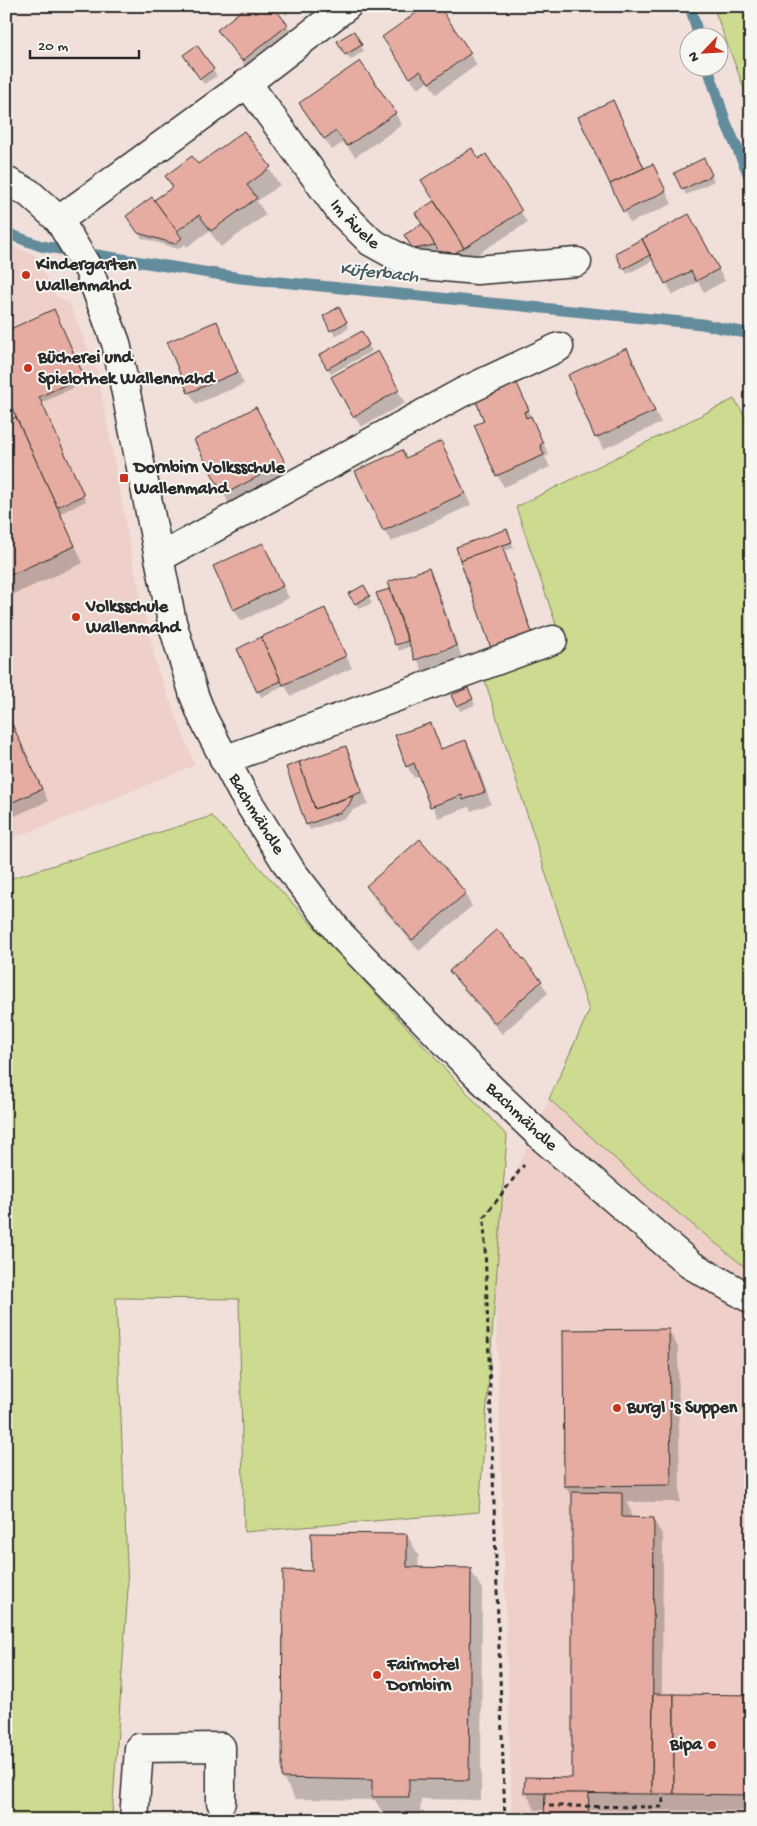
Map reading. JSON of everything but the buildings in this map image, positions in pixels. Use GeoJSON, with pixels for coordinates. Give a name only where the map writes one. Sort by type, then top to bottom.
{"type":"FeatureCollection","features":[{"type":"Feature","properties":{"kind":"street"},"geometry":{"type":"LineString","coordinates":[[63,227],[347,6]]}},
{"type":"Feature","properties":{"kind":"street","name":"Im Äuele"},"geometry":{"type":"LineString","coordinates":[[247,83],[340,211],[372,242],[411,264],[477,270],[577,262]]}},
{"type":"Feature","properties":{"kind":"street","name":"Bachmähdle"},"geometry":{"type":"LineString","coordinates":[[6,181],[29,193],[63,227],[85,262],[116,343],[172,622],[186,671],[202,718],[224,760],[290,869],[341,935],[477,1075],[544,1139],[691,1265],[751,1299]]}},
{"type":"Feature","properties":{"kind":"street"},"geometry":{"type":"LineString","coordinates":[[159,558],[462,392],[559,347]]}},
{"type":"Feature","properties":{"kind":"street"},"geometry":{"type":"LineString","coordinates":[[224,760],[553,640]]}},
{"type":"Feature","properties":{"kind":"street"},"geometry":{"type":"LineString","coordinates":[[134,1820],[139,1748],[221,1747],[221,1802]]}},
{"type":"Feature","properties":{"kind":"path"},"geometry":{"type":"LineString","coordinates":[[505,1820],[484,1217],[544,1139]]}},
{"type":"Feature","properties":{"kind":"path"},"geometry":{"type":"LineString","coordinates":[[549,1806],[662,1807],[664,1794]]}},
{"type":"Feature","properties":{"kind":"shaded area","name":"Volksschule Wallenmahd"},"geometry":{"type":"Polygon","coordinates":[[[6,244],[34,254],[56,296],[69,303],[97,369],[134,567],[157,668],[195,765],[6,841],[6,244]]]}},
{"type":"Feature","properties":{"kind":"shaded area"},"geometry":{"type":"Polygon","coordinates":[[[549,1099],[651,1191],[751,1272],[751,1820],[512,1820],[493,1221],[549,1099]]]}},
{"type":"Feature","properties":{"kind":"green space"},"geometry":{"type":"Polygon","coordinates":[[[713,6],[751,6],[751,107],[730,51],[730,28],[721,28],[713,6]]]}},
{"type":"Feature","properties":{"kind":"green space"},"geometry":{"type":"Polygon","coordinates":[[[734,399],[751,426],[751,1272],[651,1191],[549,1099],[589,1011],[483,674],[563,645],[516,507],[734,399]]]}},
{"type":"Feature","properties":{"kind":"green space"},"geometry":{"type":"Polygon","coordinates":[[[212,816],[507,1136],[479,1512],[244,1532],[239,1299],[116,1298],[128,1589],[112,1815],[6,1819],[6,880],[212,816]]]}},
{"type":"Feature","properties":{"kind":"waterway"},"geometry":{"type":"LineString","coordinates":[[690,6],[696,28]]}},
{"type":"Feature","properties":{"kind":"waterway"},"geometry":{"type":"LineString","coordinates":[[711,78],[726,123],[751,180]]}},
{"type":"Feature","properties":{"kind":"waterway","name":"Küferbach"},"geometry":{"type":"LineString","coordinates":[[6,233],[41,246],[241,278],[702,324],[751,334]]}},
{"type":"Feature","properties":{"kind":"place","name":"Kindergarten Wallenmahd"},"geometry":{"type":"Point","coordinates":[26,275]}},
{"type":"Feature","properties":{"kind":"place","name":"Bücherei und Spielothek Wallenmahd"},"geometry":{"type":"Point","coordinates":[28,368]}},
{"type":"Feature","properties":{"kind":"place","name":"Dornbirn Volksschule Wallenmahd"},"geometry":{"type":"Point","coordinates":[124,478]}},
{"type":"Feature","properties":{"kind":"place","name":"Volksschule Wallenmahd"},"geometry":{"type":"Point","coordinates":[76,617]}},
{"type":"Feature","properties":{"kind":"place","name":"Burgl 's Suppen"},"geometry":{"type":"Point","coordinates":[617,1408]}},
{"type":"Feature","properties":{"kind":"place","name":"Fairmotel Dornbirn"},"geometry":{"type":"Point","coordinates":[377,1675]}},
{"type":"Feature","properties":{"kind":"place","name":"Bipa"},"geometry":{"type":"Point","coordinates":[712,1745]}}]}
